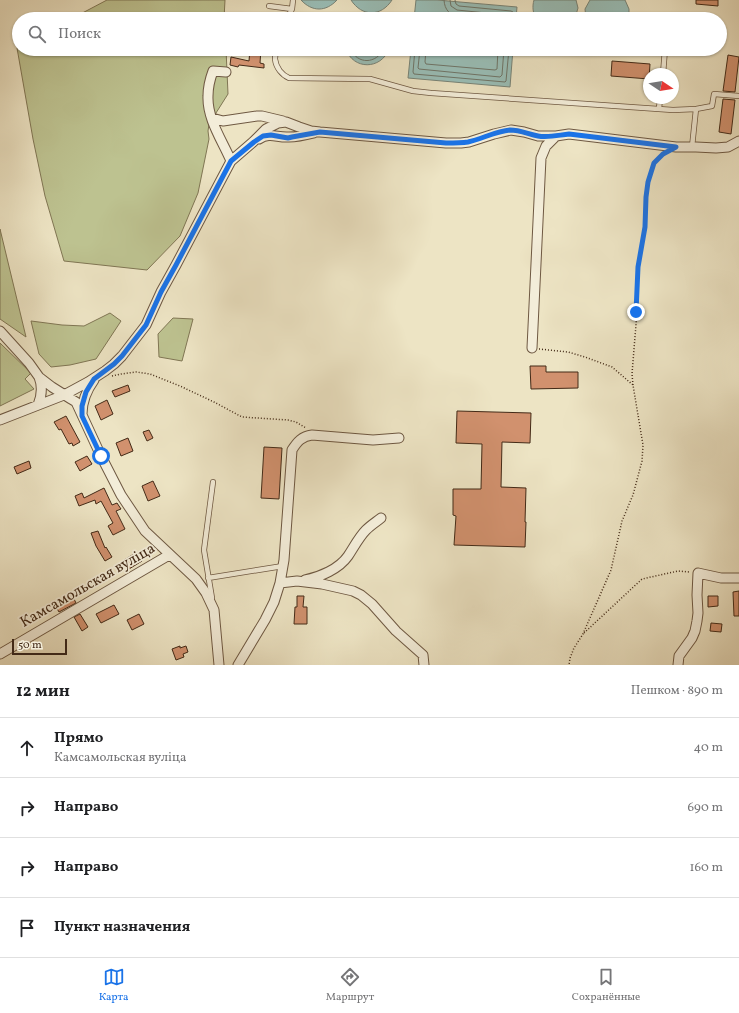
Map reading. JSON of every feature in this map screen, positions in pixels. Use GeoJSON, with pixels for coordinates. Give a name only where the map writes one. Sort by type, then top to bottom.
{"type":"FeatureCollection","features":[{"type":"Feature","properties":{"kind":"street"},"geometry":{"type":"LineString","coordinates":[[226,72],[213,71],[208,88],[208,97],[215,128],[231,161]]}},
{"type":"Feature","properties":{"kind":"street"},"geometry":{"type":"LineString","coordinates":[[212,118],[223,121],[262,116],[320,132],[446,143],[469,142],[511,130],[538,136],[569,134],[676,147],[728,148],[739,141]]}},
{"type":"Feature","properties":{"kind":"street"},"geometry":{"type":"LineString","coordinates":[[254,142],[266,129],[274,124],[286,122]]}},
{"type":"Feature","properties":{"kind":"street"},"geometry":{"type":"LineString","coordinates":[[0,420],[64,395],[94,379],[122,356],[146,325],[161,292],[231,161],[263,136],[271,135],[288,138],[320,132]]}},
{"type":"Feature","properties":{"kind":"street"},"geometry":{"type":"LineString","coordinates":[[532,348],[541,158],[546,146],[556,136]]}},
{"type":"Feature","properties":{"kind":"street"},"geometry":{"type":"LineString","coordinates":[[0,332],[25,358],[39,377],[42,384],[42,390],[41,399],[38,405]]}},
{"type":"Feature","properties":{"kind":"street","name":"Камсамольская вуліца"},"geometry":{"type":"LineString","coordinates":[[39,377],[76,402],[121,495],[145,531],[196,579],[206,593],[214,610],[219,665]]}},
{"type":"Feature","properties":{"kind":"street"},"geometry":{"type":"LineString","coordinates":[[82,416],[83,400],[94,379]]}},
{"type":"Feature","properties":{"kind":"street"},"geometry":{"type":"LineString","coordinates":[[238,665],[265,620],[274,602],[280,584],[283,566],[292,450],[297,442],[305,436],[312,435],[373,440],[399,438]]}},
{"type":"Feature","properties":{"kind":"street"},"geometry":{"type":"LineString","coordinates":[[280,584],[310,579],[334,569],[348,557],[355,544],[366,530],[381,518]]}},
{"type":"Feature","properties":{"kind":"street","name":"Камсамольская вуліца"},"geometry":{"type":"LineString","coordinates":[[0,654],[170,555]]}},
{"type":"Feature","properties":{"kind":"street"},"geometry":{"type":"LineString","coordinates":[[678,665],[679,656],[692,638],[698,621],[698,573],[721,578],[739,578]]}},
{"type":"Feature","properties":{"kind":"street"},"geometry":{"type":"LineString","coordinates":[[297,581],[354,590],[372,604],[396,631],[423,655],[424,665]]}},
{"type":"Feature","properties":{"kind":"lane"},"geometry":{"type":"LineString","coordinates":[[290,12],[293,0]]}},
{"type":"Feature","properties":{"kind":"lane"},"geometry":{"type":"LineString","coordinates":[[269,6],[292,9]]}},
{"type":"Feature","properties":{"kind":"lane"},"geometry":{"type":"LineString","coordinates":[[275,56],[275,60],[281,73],[289,78],[370,79],[413,91],[431,93],[672,110],[696,109],[712,106],[714,94],[739,96]]}},
{"type":"Feature","properties":{"kind":"lane"},"geometry":{"type":"LineString","coordinates":[[663,68],[664,56]]}},
{"type":"Feature","properties":{"kind":"lane"},"geometry":{"type":"LineString","coordinates":[[659,104],[659,109]]}},
{"type":"Feature","properties":{"kind":"lane"},"geometry":{"type":"LineString","coordinates":[[692,147],[696,109]]}},
{"type":"Feature","properties":{"kind":"lane"},"geometry":{"type":"LineString","coordinates":[[213,482],[204,550],[214,610]]}},
{"type":"Feature","properties":{"kind":"lane"},"geometry":{"type":"LineString","coordinates":[[208,578],[283,566]]}},
{"type":"Feature","properties":{"kind":"path"},"geometry":{"type":"LineString","coordinates":[[569,665],[574,648],[583,634],[611,570],[622,521],[633,495],[642,461],[643,445],[632,374],[638,267],[645,227],[648,182],[654,163],[663,154],[676,147]]}},
{"type":"Feature","properties":{"kind":"path"},"geometry":{"type":"LineString","coordinates":[[532,348],[568,352],[585,356],[612,367],[633,385]]}},
{"type":"Feature","properties":{"kind":"path"},"geometry":{"type":"LineString","coordinates":[[109,377],[136,372],[150,374],[180,386],[242,417],[283,419],[293,421],[305,428],[312,435]]}},
{"type":"Feature","properties":{"kind":"path"},"geometry":{"type":"LineString","coordinates":[[583,634],[642,580],[678,571],[698,573]]}},
{"type":"Feature","properties":{"kind":"green space"},"geometry":{"type":"Polygon","coordinates":[[[107,0],[225,0],[224,12],[84,12],[107,0]]]}},
{"type":"Feature","properties":{"kind":"green space"},"geometry":{"type":"Polygon","coordinates":[[[18,56],[226,56],[228,94],[209,124],[209,139],[198,193],[180,236],[147,270],[64,261],[45,196],[18,56]]]}},
{"type":"Feature","properties":{"kind":"green space"},"geometry":{"type":"Polygon","coordinates":[[[0,229],[26,337],[0,319],[0,229]]]}},
{"type":"Feature","properties":{"kind":"green space"},"geometry":{"type":"Polygon","coordinates":[[[110,313],[121,321],[96,359],[70,365],[51,367],[39,354],[31,321],[84,326],[110,313]]]}},
{"type":"Feature","properties":{"kind":"green space"},"geometry":{"type":"Polygon","coordinates":[[[173,318],[193,319],[182,361],[159,357],[158,334],[173,318]]]}},
{"type":"Feature","properties":{"kind":"green space"},"geometry":{"type":"Polygon","coordinates":[[[0,343],[31,373],[25,379],[34,389],[0,406],[0,343]]]}},
{"type":"Feature","properties":{"kind":"water"},"geometry":{"type":"Polygon","coordinates":[[[301,0],[337,0],[328,7],[319,9],[310,7],[301,0]]]}},
{"type":"Feature","properties":{"kind":"water"},"geometry":{"type":"Polygon","coordinates":[[[351,0],[392,0],[388,6],[377,12],[366,12],[355,6],[351,0]]]}},
{"type":"Feature","properties":{"kind":"water"},"geometry":{"type":"Polygon","coordinates":[[[416,0],[437,0],[517,7],[517,12],[415,12],[416,0]]]}},
{"type":"Feature","properties":{"kind":"water"},"geometry":{"type":"Polygon","coordinates":[[[534,0],[576,0],[578,8],[577,12],[534,12],[534,0]]]}},
{"type":"Feature","properties":{"kind":"water"},"geometry":{"type":"Polygon","coordinates":[[[590,0],[625,0],[629,12],[585,12],[585,9],[590,0]]]}},
{"type":"Feature","properties":{"kind":"water"},"geometry":{"type":"Polygon","coordinates":[[[350,56],[385,56],[374,64],[367,65],[355,61],[350,56]]]}},
{"type":"Feature","properties":{"kind":"water"},"geometry":{"type":"Polygon","coordinates":[[[410,56],[512,56],[510,87],[408,78],[410,56]]]}},
{"type":"Feature","properties":{"kind":"building"},"geometry":{"type":"Polygon","coordinates":[[[696,0],[718,0],[718,6],[696,4],[696,0]]]}},
{"type":"Feature","properties":{"kind":"building"},"geometry":{"type":"Polygon","coordinates":[[[728,55],[739,57],[735,92],[723,91],[728,55]]]}},
{"type":"Feature","properties":{"kind":"building"},"geometry":{"type":"Polygon","coordinates":[[[249,56],[260,56],[260,63],[264,64],[264,68],[239,65],[238,67],[230,65],[231,57],[249,61],[249,56]]]}},
{"type":"Feature","properties":{"kind":"building"},"geometry":{"type":"Polygon","coordinates":[[[612,61],[650,64],[650,68],[643,68],[643,79],[611,76],[612,61]]]}},
{"type":"Feature","properties":{"kind":"building"},"geometry":{"type":"Polygon","coordinates":[[[723,99],[735,100],[731,134],[719,132],[723,99]]]}},
{"type":"Feature","properties":{"kind":"building"},"geometry":{"type":"Polygon","coordinates":[[[530,366],[546,366],[546,372],[578,372],[578,388],[531,389],[530,366]]]}},
{"type":"Feature","properties":{"kind":"building"},"geometry":{"type":"Polygon","coordinates":[[[128,385],[130,391],[115,397],[112,391],[128,385]]]}},
{"type":"Feature","properties":{"kind":"building"},"geometry":{"type":"Polygon","coordinates":[[[107,400],[113,414],[101,420],[95,406],[107,400]]]}},
{"type":"Feature","properties":{"kind":"building"},"geometry":{"type":"Polygon","coordinates":[[[457,411],[531,413],[530,443],[502,442],[501,487],[526,488],[525,547],[454,545],[456,516],[453,515],[453,489],[481,489],[482,444],[456,443],[457,411]]]}},
{"type":"Feature","properties":{"kind":"building"},"geometry":{"type":"Polygon","coordinates":[[[66,416],[80,442],[73,446],[72,443],[69,444],[61,429],[59,430],[54,422],[66,416]]]}},
{"type":"Feature","properties":{"kind":"building"},"geometry":{"type":"Polygon","coordinates":[[[149,430],[153,438],[147,441],[143,432],[149,430]]]}},
{"type":"Feature","properties":{"kind":"building"},"geometry":{"type":"Polygon","coordinates":[[[128,438],[133,451],[121,456],[116,443],[128,438]]]}},
{"type":"Feature","properties":{"kind":"building"},"geometry":{"type":"Polygon","coordinates":[[[264,447],[282,448],[279,499],[261,498],[264,447]]]}},
{"type":"Feature","properties":{"kind":"building"},"geometry":{"type":"Polygon","coordinates":[[[87,456],[92,464],[80,471],[75,462],[87,456]]]}},
{"type":"Feature","properties":{"kind":"building"},"geometry":{"type":"Polygon","coordinates":[[[29,461],[31,468],[17,474],[14,467],[29,461]]]}},
{"type":"Feature","properties":{"kind":"building"},"geometry":{"type":"Polygon","coordinates":[[[153,481],[160,496],[148,501],[142,486],[153,481]]]}},
{"type":"Feature","properties":{"kind":"building"},"geometry":{"type":"Polygon","coordinates":[[[104,488],[112,505],[117,503],[121,509],[116,511],[125,529],[113,535],[108,526],[113,523],[101,501],[96,504],[95,500],[79,506],[75,496],[82,493],[84,498],[104,488]]]}},
{"type":"Feature","properties":{"kind":"building"},"geometry":{"type":"Polygon","coordinates":[[[98,531],[105,548],[106,547],[112,557],[105,561],[96,546],[91,533],[98,531]]]}},
{"type":"Feature","properties":{"kind":"building"},"geometry":{"type":"Polygon","coordinates":[[[137,552],[142,561],[129,569],[124,560],[137,552]]]}},
{"type":"Feature","properties":{"kind":"building"},"geometry":{"type":"Polygon","coordinates":[[[739,591],[739,616],[734,616],[733,592],[739,591]]]}},
{"type":"Feature","properties":{"kind":"building"},"geometry":{"type":"Polygon","coordinates":[[[72,595],[76,603],[59,612],[55,605],[72,595]]]}},
{"type":"Feature","properties":{"kind":"building"},"geometry":{"type":"Polygon","coordinates":[[[297,596],[304,596],[303,607],[307,607],[307,624],[294,624],[297,596]]]}},
{"type":"Feature","properties":{"kind":"building"},"geometry":{"type":"Polygon","coordinates":[[[708,596],[718,596],[718,606],[708,607],[708,596]]]}},
{"type":"Feature","properties":{"kind":"building"},"geometry":{"type":"Polygon","coordinates":[[[114,605],[119,614],[101,623],[96,614],[114,605]]]}},
{"type":"Feature","properties":{"kind":"building"},"geometry":{"type":"Polygon","coordinates":[[[80,614],[88,627],[82,631],[74,617],[80,614]]]}},
{"type":"Feature","properties":{"kind":"building"},"geometry":{"type":"Polygon","coordinates":[[[139,614],[144,624],[132,630],[127,620],[139,614]]]}},
{"type":"Feature","properties":{"kind":"building"},"geometry":{"type":"Polygon","coordinates":[[[711,623],[722,624],[721,632],[710,631],[711,623]]]}},
{"type":"Feature","properties":{"kind":"building"},"geometry":{"type":"Polygon","coordinates":[[[180,646],[180,648],[186,646],[188,652],[183,654],[184,657],[176,660],[172,649],[180,646]]]}},
{"type":"Feature","properties":{"kind":"route"},"geometry":{"type":"LineString","coordinates":[[101,456],[82,416],[82,406],[86,392],[94,379],[122,356],[146,325],[161,292],[231,161],[263,136],[271,135],[288,138],[320,132],[461,143],[511,130],[538,136],[569,134],[676,147],[663,154],[654,163],[648,182],[645,227],[638,267],[636,312]]}}]}
